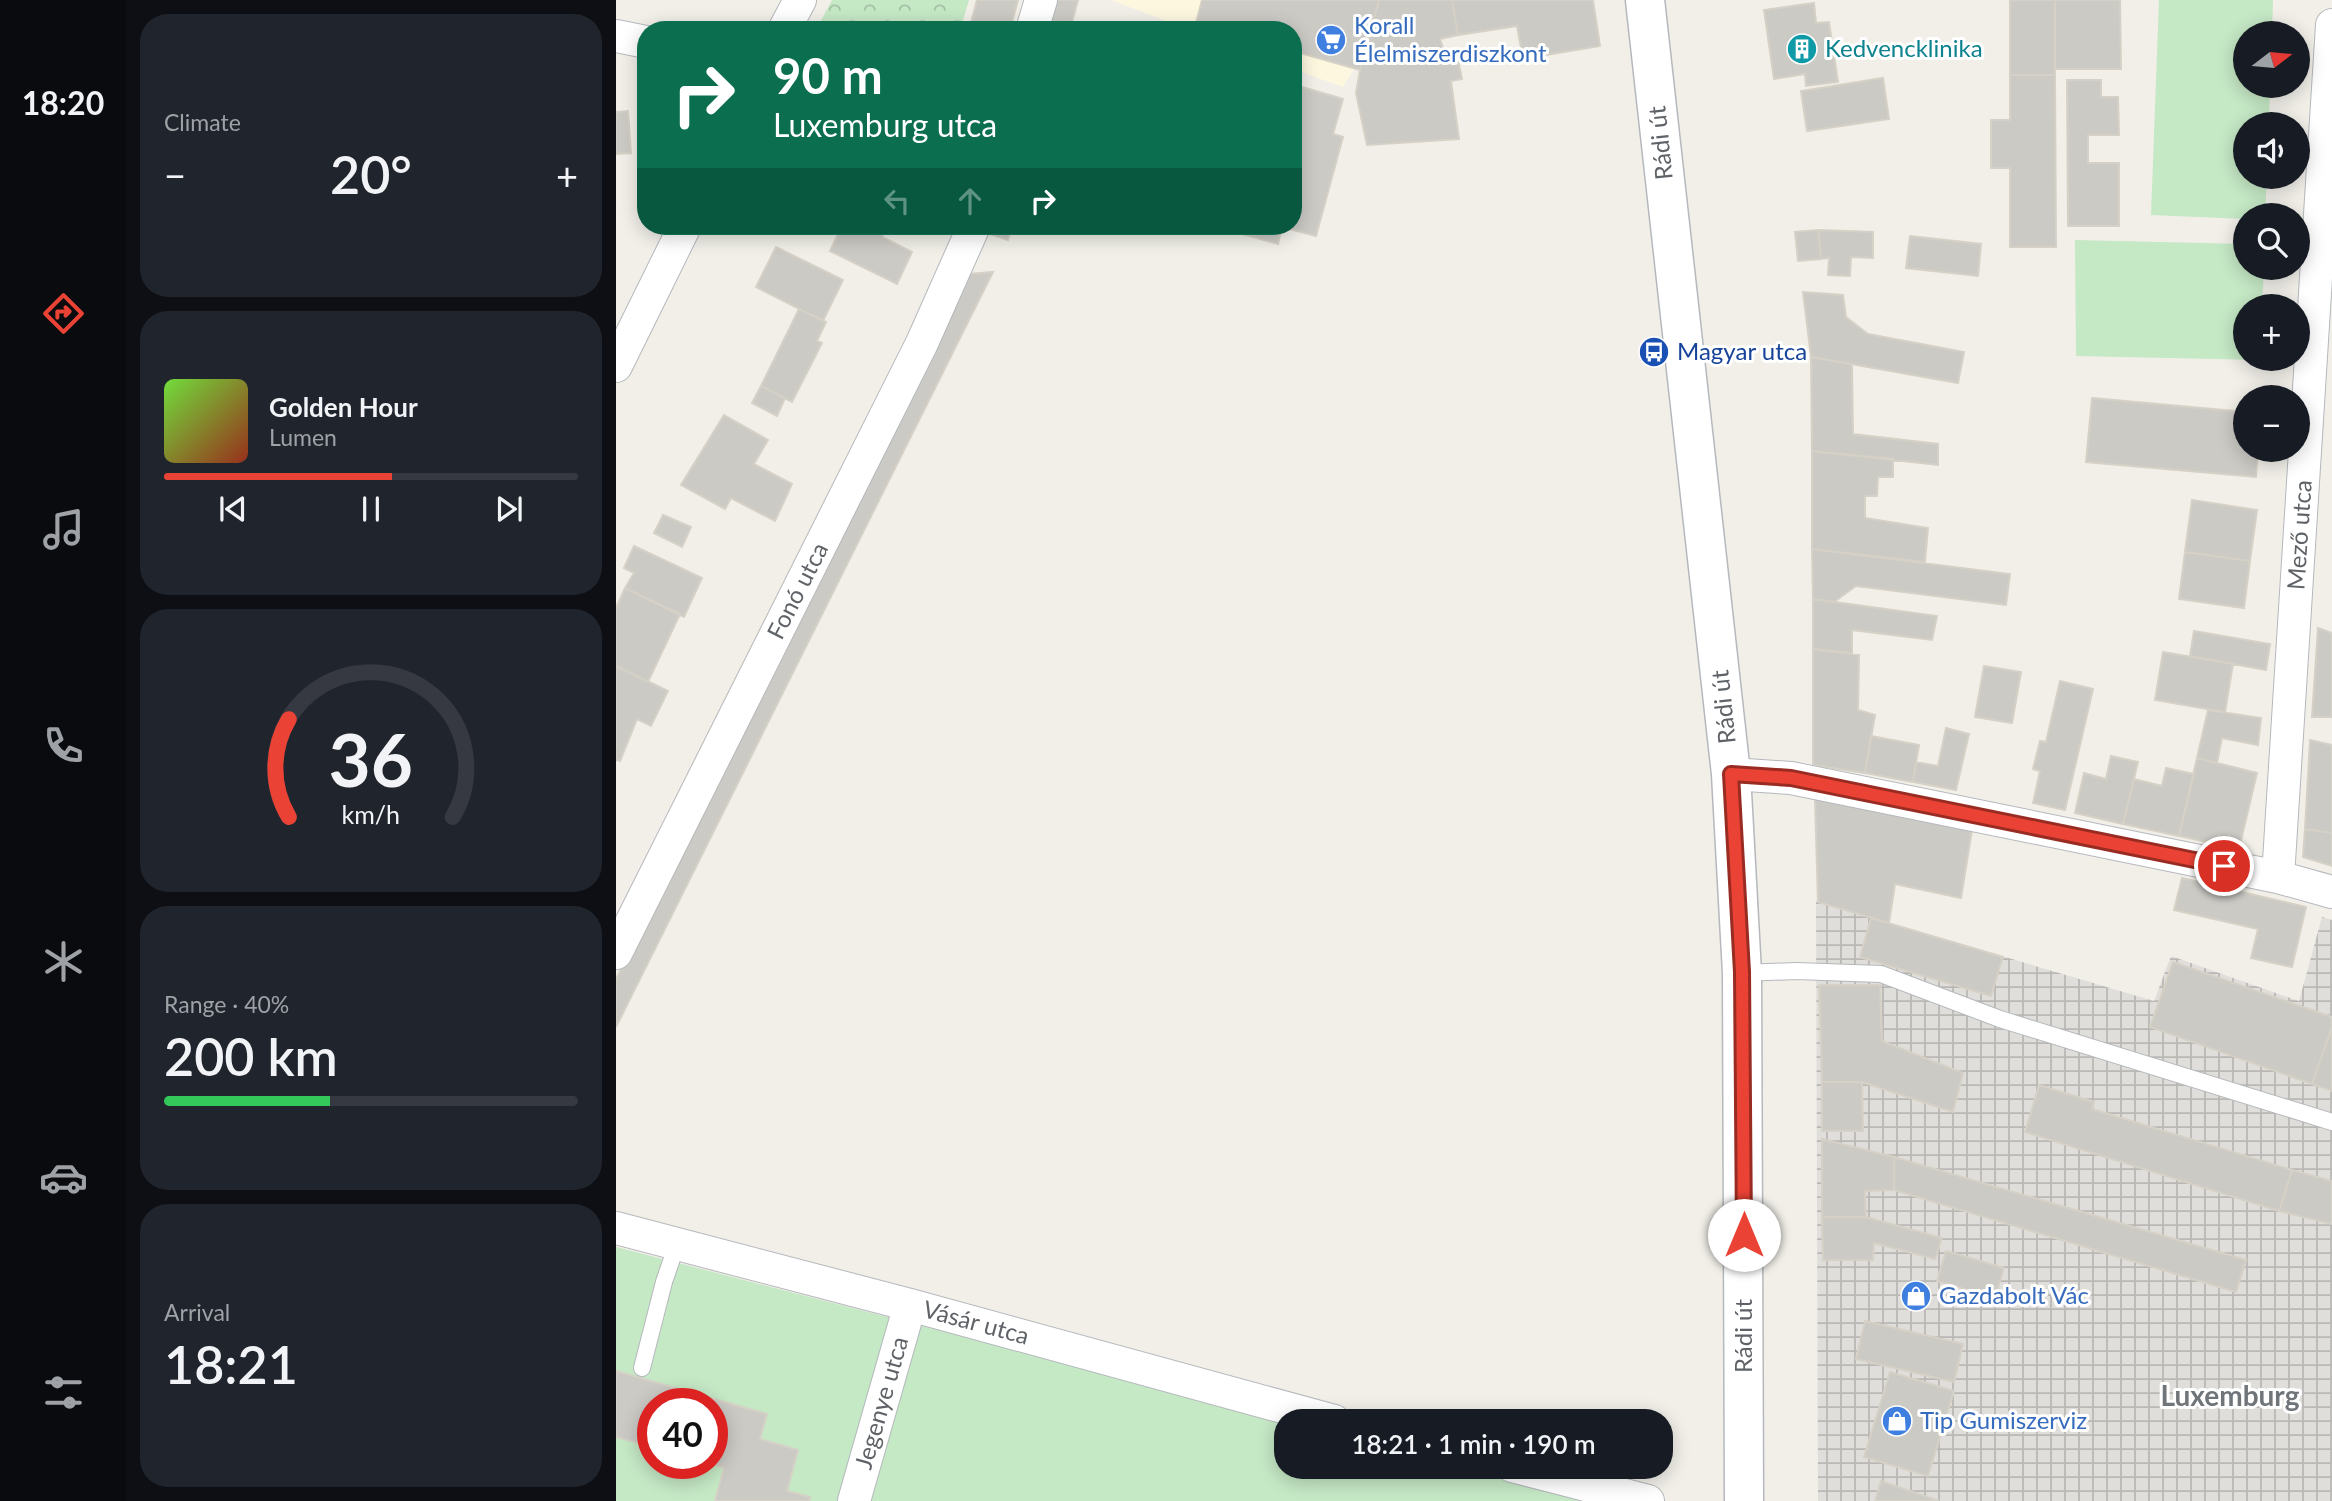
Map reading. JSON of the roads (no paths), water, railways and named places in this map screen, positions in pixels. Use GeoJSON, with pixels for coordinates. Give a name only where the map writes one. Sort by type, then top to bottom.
{"type":"FeatureCollection","features":[{"type":"Feature","properties":{"kind":"street"},"geometry":{"type":"LineString","coordinates":[[789,21],[800,0]]}},
{"type":"Feature","properties":{"kind":"street"},"geometry":{"type":"LineString","coordinates":[[1035,21],[1041,0]]}},
{"type":"Feature","properties":{"kind":"street","name":"Rádi út"},"geometry":{"type":"LineString","coordinates":[[1645,0],[1731,774],[1742,972],[1744,1501]]}},
{"type":"Feature","properties":{"kind":"street","name":"Mező utca"},"geometry":{"type":"LineString","coordinates":[[2278,877],[2332,25]]}},
{"type":"Feature","properties":{"kind":"street"},"geometry":{"type":"LineString","coordinates":[[616,36],[637,40]]}},
{"type":"Feature","properties":{"kind":"street"},"geometry":{"type":"LineString","coordinates":[[616,366],[681,235]]}},
{"type":"Feature","properties":{"kind":"street","name":"Fonó utca"},"geometry":{"type":"LineString","coordinates":[[616,953],[922,343],[969,235]]}},
{"type":"Feature","properties":{"kind":"street"},"geometry":{"type":"LineString","coordinates":[[1731,774],[1791,778],[2278,877],[2332,892]]}},
{"type":"Feature","properties":{"kind":"street","name":"Vásár utca"},"geometry":{"type":"LineString","coordinates":[[616,1228],[1290,1409]]}},
{"type":"Feature","properties":{"kind":"street","name":"Jegenye utca"},"geometry":{"type":"LineString","coordinates":[[854,1501],[910,1305]]}},
{"type":"Feature","properties":{"kind":"street"},"geometry":{"type":"LineString","coordinates":[[1563,1479],[1648,1501]]}},
{"type":"Feature","properties":{"kind":"lane"},"geometry":{"type":"LineString","coordinates":[[1742,972],[1796,971],[1881,975],[2000,1019],[2332,1122]]}},
{"type":"Feature","properties":{"kind":"lane"},"geometry":{"type":"LineString","coordinates":[[642,1368],[664,1282],[677,1244]]}},
{"type":"Feature","properties":{"kind":"place","name":"Korall Élelmiszerdiszkont"},"geometry":{"type":"Point","coordinates":[1331,40]}},
{"type":"Feature","properties":{"kind":"place","name":"Kedvencklinika"},"geometry":{"type":"Point","coordinates":[1802,49]}},
{"type":"Feature","properties":{"kind":"place","name":"Magyar utca"},"geometry":{"type":"Point","coordinates":[1654,352]}},
{"type":"Feature","properties":{"kind":"place","name":"Gazdabolt Vác"},"geometry":{"type":"Point","coordinates":[1916,1296]}},
{"type":"Feature","properties":{"kind":"place","name":"Tip Gumiszerviz"},"geometry":{"type":"Point","coordinates":[1897,1421]}},
{"type":"Feature","properties":{"kind":"district","name":"Luxemburg"},"geometry":{"type":"Point","coordinates":[2230,1396]}}]}
